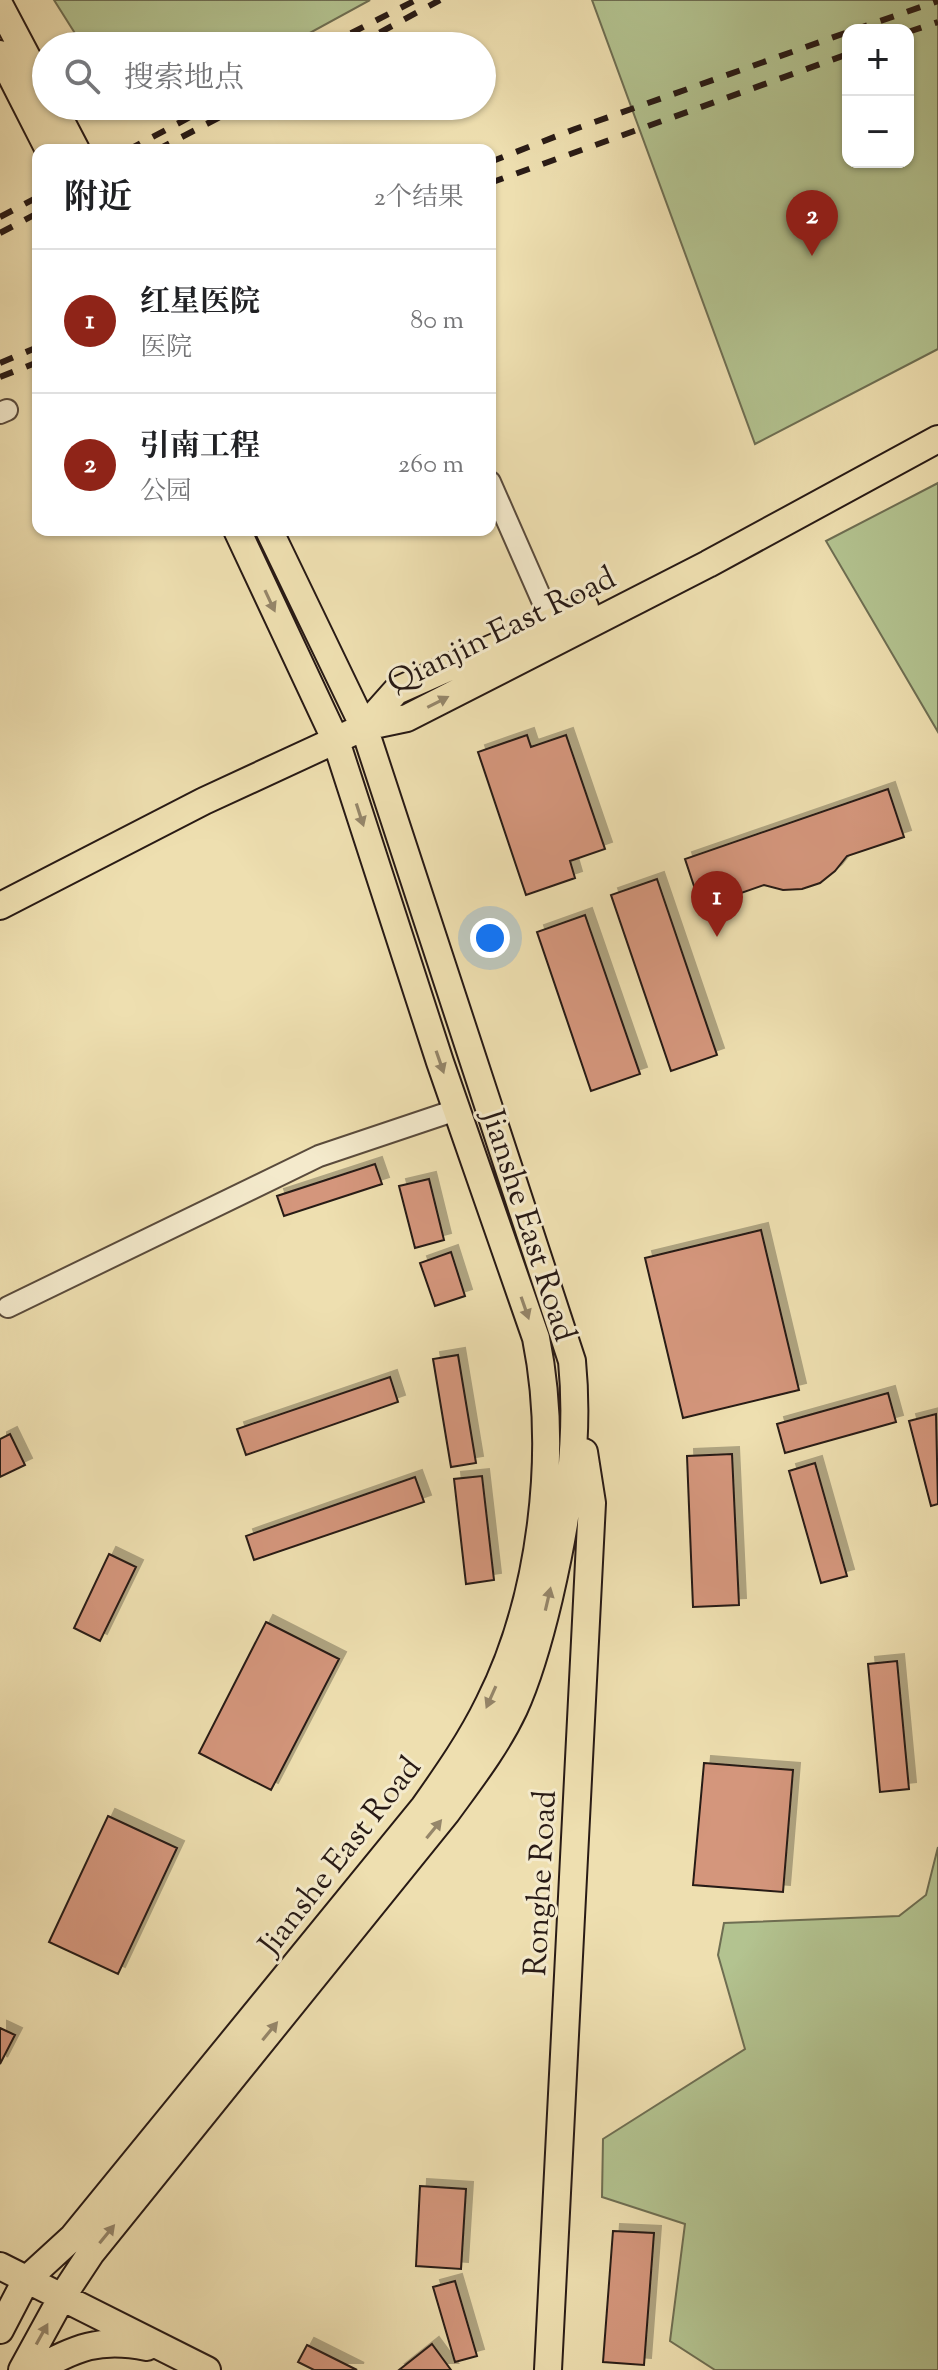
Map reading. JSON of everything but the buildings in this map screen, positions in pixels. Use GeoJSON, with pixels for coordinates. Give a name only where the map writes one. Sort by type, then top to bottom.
{"type":"FeatureCollection","features":[{"type":"Feature","properties":{"kind":"main road"},"geometry":{"type":"LineString","coordinates":[[0,6],[32,67]]}},
{"type":"Feature","properties":{"kind":"main road"},"geometry":{"type":"LineString","coordinates":[[0,54],[32,117]]}},
{"type":"Feature","properties":{"kind":"main road"},"geometry":{"type":"LineString","coordinates":[[34,120],[46,144]]}},
{"type":"Feature","properties":{"kind":"main road"},"geometry":{"type":"LineString","coordinates":[[60,120],[73,144]]}},
{"type":"Feature","properties":{"kind":"main road"},"geometry":{"type":"LineString","coordinates":[[364,727],[396,691],[552,623],[673,565],[938,420]]}},
{"type":"Feature","properties":{"kind":"main road","name":"Qianjin East Road"},"geometry":{"type":"LineString","coordinates":[[0,906],[204,801],[364,727],[407,718],[708,564],[938,439]]}},
{"type":"Feature","properties":{"kind":"main road","name":"Jianshe East Road"},"geometry":{"type":"LineString","coordinates":[[0,2330],[26,2280],[73,2237],[424,1807],[463,1750],[490,1701],[513,1646],[530,1586],[542,1515],[546,1435],[543,1374],[536,1338],[456,1110],[336,741],[240,536]]}},
{"type":"Feature","properties":{"kind":"main road","name":"Jianshe East Road"},"geometry":{"type":"LineString","coordinates":[[22,2370],[62,2297],[91,2253],[447,1812],[488,1756],[514,1709],[542,1627],[571,1493],[576,1401],[572,1361],[364,727],[272,536]]}},
{"type":"Feature","properties":{"kind":"main road","name":"Ronghe Road"},"geometry":{"type":"LineString","coordinates":[[548,2370],[592,1503],[576,1401]]}},
{"type":"Feature","properties":{"kind":"main road"},"geometry":{"type":"LineString","coordinates":[[0,2266],[207,2370]]}},
{"type":"Feature","properties":{"kind":"main road"},"geometry":{"type":"LineString","coordinates":[[35,2370],[74,2349],[120,2341],[166,2350]]}},
{"type":"Feature","properties":{"kind":"street"},"geometry":{"type":"LineString","coordinates":[[496,496],[552,623]]}},
{"type":"Feature","properties":{"kind":"street"},"geometry":{"type":"LineString","coordinates":[[8,1307],[319,1156],[456,1110]]}},
{"type":"Feature","properties":{"kind":"green space"},"geometry":{"type":"Polygon","coordinates":[[[54,0],[370,0],[312,32],[74,32],[54,0]]]}},
{"type":"Feature","properties":{"kind":"green space"},"geometry":{"type":"Polygon","coordinates":[[[592,0],[938,0],[938,349],[755,444],[592,0]]]}},
{"type":"Feature","properties":{"kind":"green space"},"geometry":{"type":"Polygon","coordinates":[[[938,483],[938,732],[826,541],[938,483]]]}},
{"type":"Feature","properties":{"kind":"green space"},"geometry":{"type":"Polygon","coordinates":[[[938,1847],[938,2370],[715,2370],[670,2341],[685,2224],[602,2197],[603,2139],[745,2049],[718,1955],[724,1923],[899,1916],[926,1895],[938,1847]]]}},
{"type":"Feature","properties":{"kind":"railway"},"geometry":{"type":"LineString","coordinates":[[353,32],[416,0]]}},
{"type":"Feature","properties":{"kind":"railway"},"geometry":{"type":"LineString","coordinates":[[381,32],[440,0]]}},
{"type":"Feature","properties":{"kind":"railway"},"geometry":{"type":"LineString","coordinates":[[871,24],[938,1]]}},
{"type":"Feature","properties":{"kind":"railway"},"geometry":{"type":"LineString","coordinates":[[914,30],[938,22]]}},
{"type":"Feature","properties":{"kind":"railway"},"geometry":{"type":"LineString","coordinates":[[496,160],[842,34]]}},
{"type":"Feature","properties":{"kind":"railway"},"geometry":{"type":"LineString","coordinates":[[496,181],[842,56]]}},
{"type":"Feature","properties":{"kind":"railway"},"geometry":{"type":"LineString","coordinates":[[139,144],[185,120]]}},
{"type":"Feature","properties":{"kind":"railway"},"geometry":{"type":"LineString","coordinates":[[168,144],[214,120]]}},
{"type":"Feature","properties":{"kind":"railway"},"geometry":{"type":"LineString","coordinates":[[0,217],[32,200]]}},
{"type":"Feature","properties":{"kind":"railway"},"geometry":{"type":"LineString","coordinates":[[0,233],[32,216]]}},
{"type":"Feature","properties":{"kind":"railway"},"geometry":{"type":"LineString","coordinates":[[0,363],[32,350]]}},
{"type":"Feature","properties":{"kind":"railway"},"geometry":{"type":"LineString","coordinates":[[0,377],[32,364]]}},
{"type":"Feature","properties":{"kind":"place","name":"引南工程"},"geometry":{"type":"Point","coordinates":[812,256]}},
{"type":"Feature","properties":{"kind":"place","name":"红星医院"},"geometry":{"type":"Point","coordinates":[717,937]}}]}
